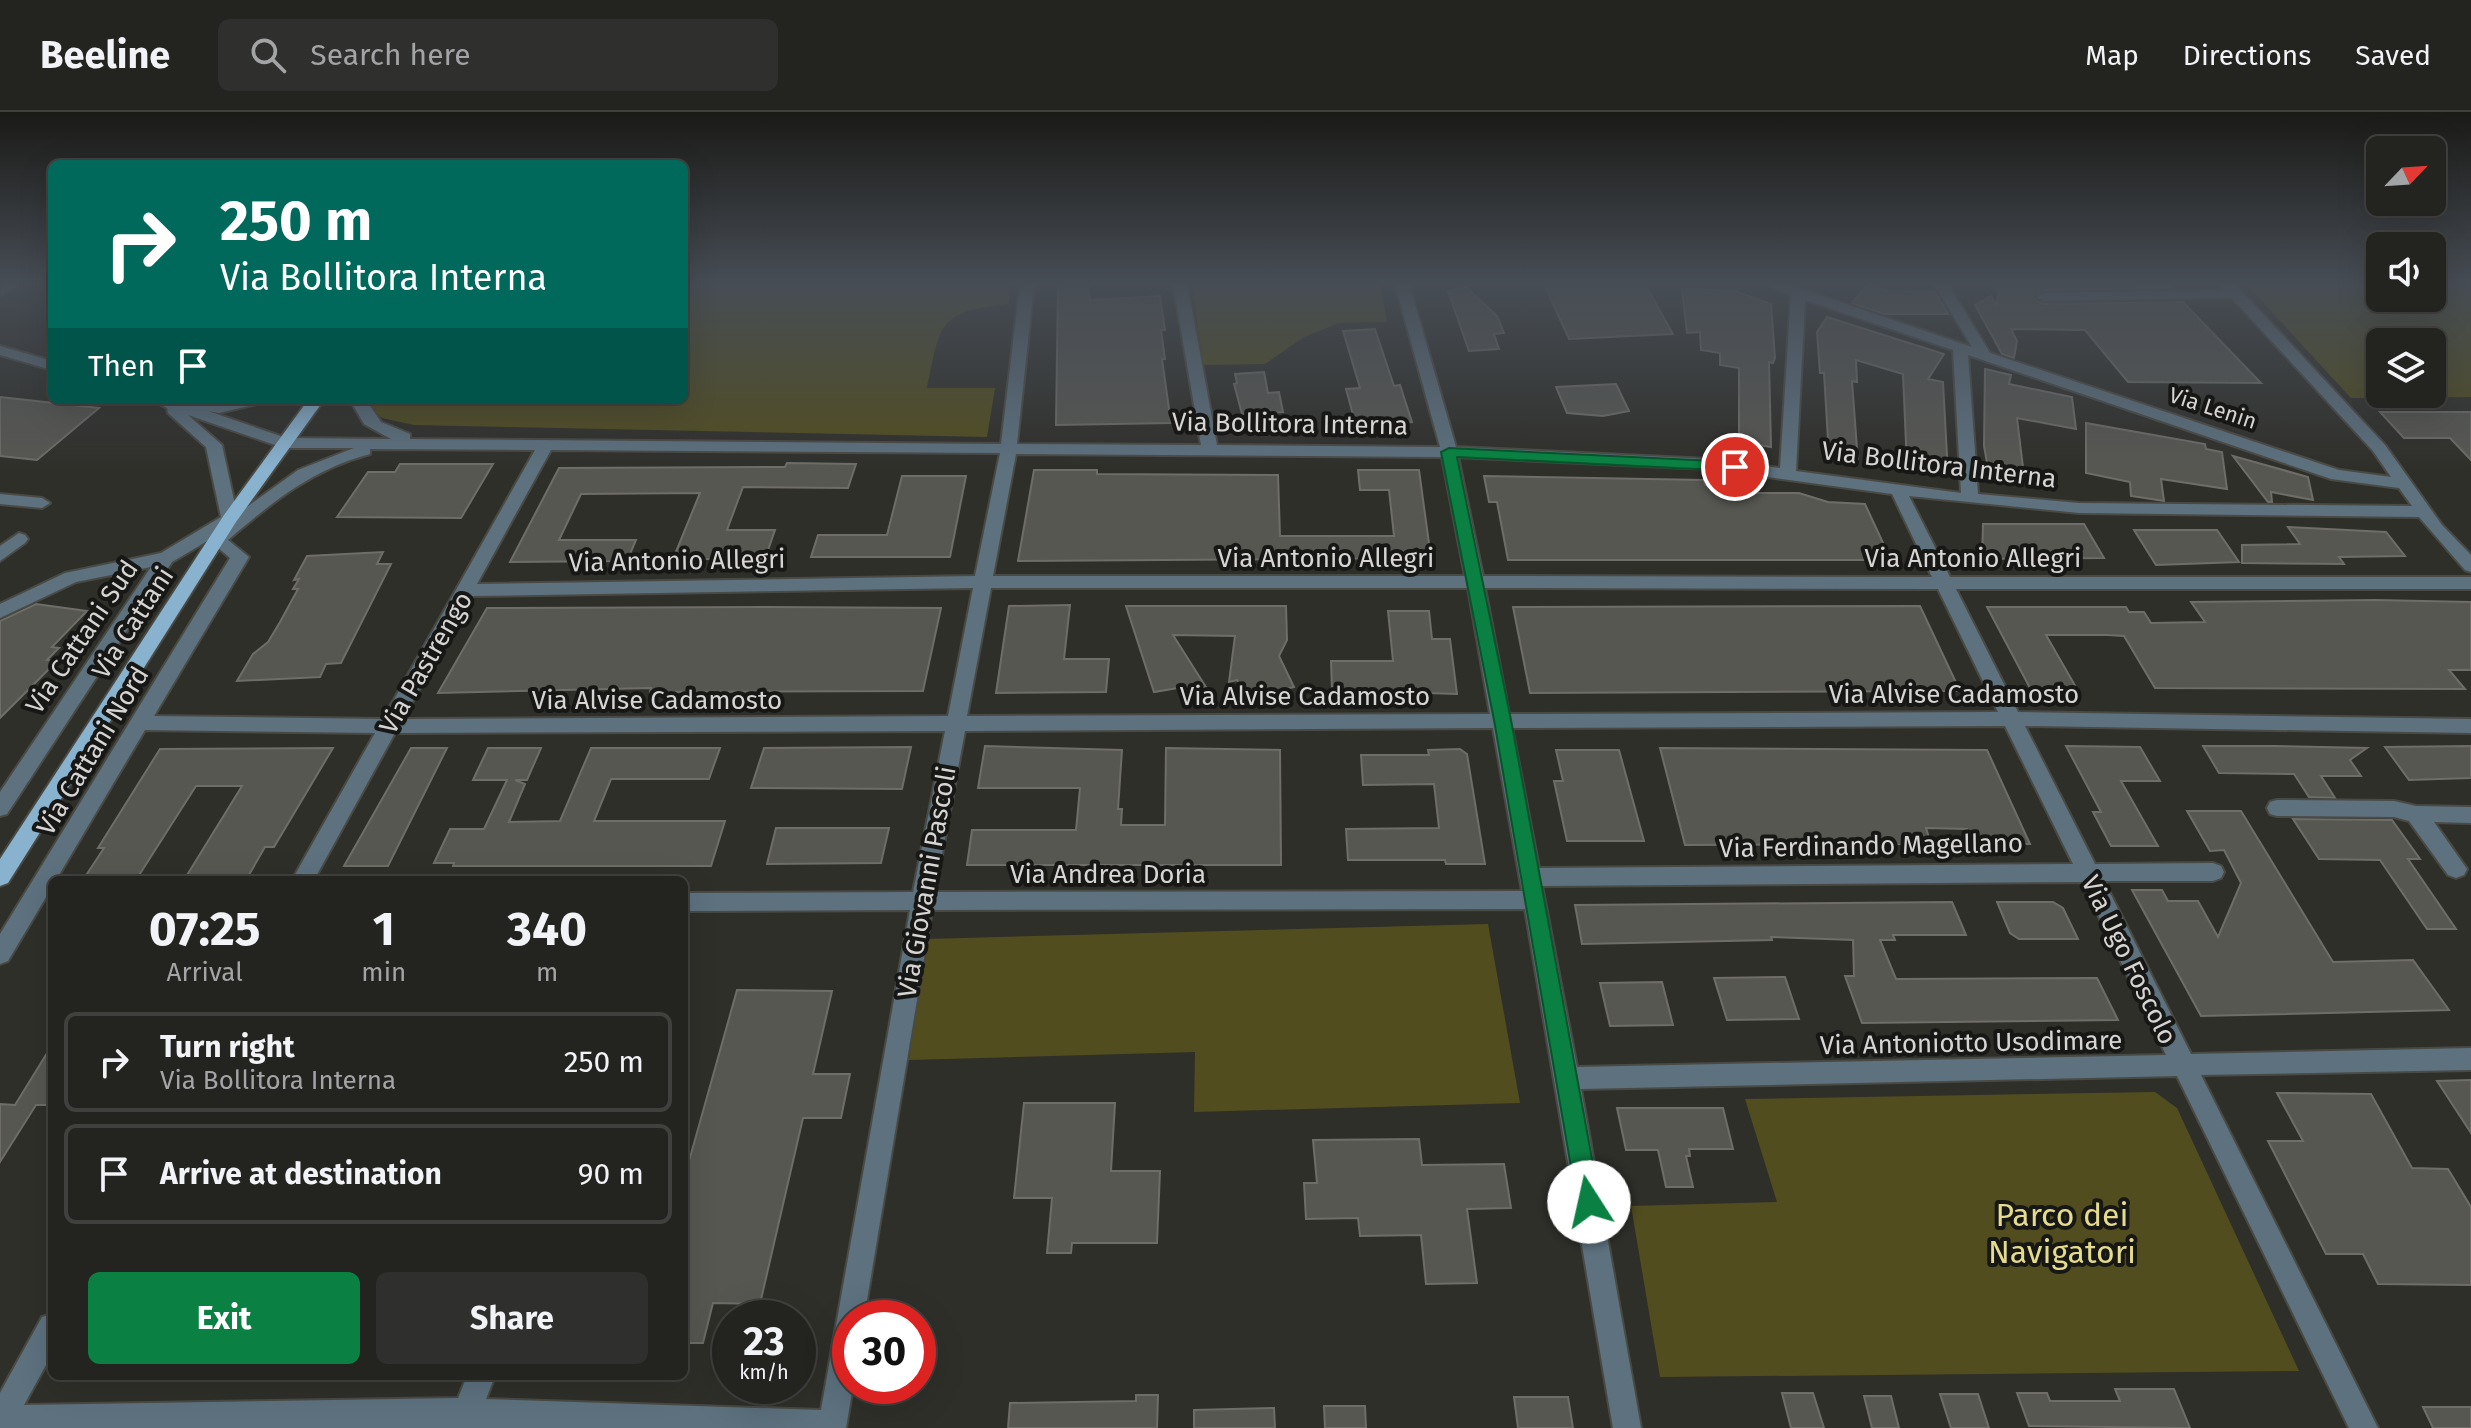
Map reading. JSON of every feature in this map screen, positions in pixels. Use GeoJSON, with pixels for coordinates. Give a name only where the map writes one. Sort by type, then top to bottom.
{"type":"FeatureCollection","features":[{"type":"Feature","properties":{"kind":"main road","name":"Via Cattani"},"geometry":{"type":"LineString","coordinates":[[0,877],[230,519],[313,404]]}},
{"type":"Feature","properties":{"kind":"street","name":"Via Giovanni Pascoli"},"geometry":{"type":"LineString","coordinates":[[854,1300],[980,582],[1009,446],[1020,345]]}},
{"type":"Feature","properties":{"kind":"street"},"geometry":{"type":"LineString","coordinates":[[1191,345],[1210,449]]}},
{"type":"Feature","properties":{"kind":"street"},"geometry":{"type":"LineString","coordinates":[[1419,345],[1449,452],[1503,720],[1627,1428]]}},
{"type":"Feature","properties":{"kind":"street"},"geometry":{"type":"LineString","coordinates":[[1788,473],[1795,345]]}},
{"type":"Feature","properties":{"kind":"street","name":"Via Lenin"},"geometry":{"type":"LineString","coordinates":[[1955,345],[2337,475],[2407,484]]}},
{"type":"Feature","properties":{"kind":"street"},"geometry":{"type":"LineString","coordinates":[[1978,345],[1984,355]]}},
{"type":"Feature","properties":{"kind":"street"},"geometry":{"type":"LineString","coordinates":[[2286,345],[2386,448],[2424,512],[2471,566]]}},
{"type":"Feature","properties":{"kind":"street"},"geometry":{"type":"LineString","coordinates":[[1960,347],[1970,499]]}},
{"type":"Feature","properties":{"kind":"street"},"geometry":{"type":"LineString","coordinates":[[0,350],[48,365]]}},
{"type":"Feature","properties":{"kind":"street"},"geometry":{"type":"LineString","coordinates":[[165,404],[214,445],[230,519]]}},
{"type":"Feature","properties":{"kind":"street","name":"Via Bollitora Interna"},"geometry":{"type":"LineString","coordinates":[[172,404],[284,443],[1009,446],[1449,452],[1709,464],[1970,499],[2079,508],[2424,512]]}},
{"type":"Feature","properties":{"kind":"street"},"geometry":{"type":"LineString","coordinates":[[190,404],[219,408],[238,404]]}},
{"type":"Feature","properties":{"kind":"street"},"geometry":{"type":"LineString","coordinates":[[360,404],[369,422],[391,435],[436,442]]}},
{"type":"Feature","properties":{"kind":"street"},"geometry":{"type":"LineString","coordinates":[[217,540],[262,501],[336,459],[354,452],[436,442]]}},
{"type":"Feature","properties":{"kind":"street","name":"Via Pastrengo"},"geometry":{"type":"LineString","coordinates":[[305,876],[468,590],[546,445]]}},
{"type":"Feature","properties":{"kind":"street","name":"Via Ugo Foscolo"},"geometry":{"type":"LineString","coordinates":[[1898,490],[2182,1068],[2364,1428]]}},
{"type":"Feature","properties":{"kind":"street"},"geometry":{"type":"LineString","coordinates":[[0,499],[42,503]]}},
{"type":"Feature","properties":{"kind":"street","name":"Via Cattani Sud"},"geometry":{"type":"LineString","coordinates":[[0,808],[166,558],[230,519]]}},
{"type":"Feature","properties":{"kind":"street"},"geometry":{"type":"LineString","coordinates":[[0,555],[19,539]]}},
{"type":"Feature","properties":{"kind":"street","name":"Via Cattani Nord"},"geometry":{"type":"LineString","coordinates":[[0,954],[240,557],[217,540]]}},
{"type":"Feature","properties":{"kind":"street"},"geometry":{"type":"LineString","coordinates":[[0,612],[71,577],[166,558]]}},
{"type":"Feature","properties":{"kind":"street","name":"Via Antonio Allegri"},"geometry":{"type":"LineString","coordinates":[[468,590],[980,582],[1476,585],[2471,583]]}},
{"type":"Feature","properties":{"kind":"street","name":"Via Alvise Cadamosto"},"geometry":{"type":"LineString","coordinates":[[140,723],[956,725],[2012,719],[2471,726]]}},
{"type":"Feature","properties":{"kind":"street"},"geometry":{"type":"LineString","coordinates":[[2277,808],[2394,809],[2416,814],[2471,815]]}},
{"type":"Feature","properties":{"kind":"street"},"geometry":{"type":"LineString","coordinates":[[2416,814],[2456,869]]}},
{"type":"Feature","properties":{"kind":"street","name":"Via Ferdinando Magellano"},"geometry":{"type":"LineString","coordinates":[[1529,877],[2213,872]]}},
{"type":"Feature","properties":{"kind":"street","name":"Via Andrea Doria"},"geometry":{"type":"LineString","coordinates":[[688,902],[1533,900]]}},
{"type":"Feature","properties":{"kind":"street","name":"Via Antoniotto Usodimare"},"geometry":{"type":"LineString","coordinates":[[1567,1078],[2182,1068],[2471,1059]]}},
{"type":"Feature","properties":{"kind":"street"},"geometry":{"type":"LineString","coordinates":[[48,1334],[0,1419],[463,1420],[832,1426],[836,1404]]}},
{"type":"Feature","properties":{"kind":"street"},"geometry":{"type":"LineString","coordinates":[[463,1420],[479,1380]]}},
{"type":"Feature","properties":{"kind":"green space"},"geometry":{"type":"Polygon","coordinates":[[[688,345],[937,345],[927,388],[995,388],[987,437],[414,425],[382,418],[370,404],[688,404],[688,345]]]}},
{"type":"Feature","properties":{"kind":"green space"},"geometry":{"type":"Polygon","coordinates":[[[1200,345],[1292,345],[1265,364],[1203,365],[1200,345]]]}},
{"type":"Feature","properties":{"kind":"green space"},"geometry":{"type":"Polygon","coordinates":[[[2303,345],[2366,345],[2366,398],[2351,398],[2303,345]]]}},
{"type":"Feature","properties":{"kind":"green space"},"geometry":{"type":"Polygon","coordinates":[[[2446,345],[2471,345],[2471,397],[2446,397],[2446,345]]]}},
{"type":"Feature","properties":{"kind":"green space"},"geometry":{"type":"Polygon","coordinates":[[[1488,924],[1520,1103],[1194,1112],[1195,1052],[909,1060],[926,939],[1488,924]]]}},
{"type":"Feature","properties":{"kind":"green space","name":"Parco dei Navigatori"},"geometry":{"type":"Polygon","coordinates":[[[2155,1092],[2177,1108],[2299,1371],[1660,1377],[1631,1206],[1777,1202],[1745,1099],[2155,1092]]]}},
{"type":"Feature","properties":{"kind":"building"},"geometry":{"type":"Polygon","coordinates":[[[1057,345],[1163,345],[1165,359],[1162,359],[1171,423],[1056,425],[1057,345]]]}},
{"type":"Feature","properties":{"kind":"building"},"geometry":{"type":"Polygon","coordinates":[[[1347,345],[1380,345],[1394,386],[1400,385],[1412,422],[1356,426],[1346,389],[1360,388],[1347,345]]]}},
{"type":"Feature","properties":{"kind":"building"},"geometry":{"type":"Polygon","coordinates":[[[1467,345],[1498,345],[1499,349],[1469,351],[1467,345]]]}},
{"type":"Feature","properties":{"kind":"building"},"geometry":{"type":"Polygon","coordinates":[[[1701,345],[1774,345],[1775,358],[1773,363],[1769,362],[1771,447],[1739,442],[1739,368],[1720,365],[1720,353],[1701,350],[1701,345]]]}},
{"type":"Feature","properties":{"kind":"building"},"geometry":{"type":"Polygon","coordinates":[[[1818,345],[1917,345],[1944,354],[1928,379],[1943,382],[1948,474],[1907,467],[1903,374],[1856,360],[1857,382],[1852,381],[1858,462],[1829,457],[1824,373],[1820,373],[1818,345]]]}},
{"type":"Feature","properties":{"kind":"building"},"geometry":{"type":"Polygon","coordinates":[[[1997,345],[2016,345],[2014,358],[2002,354],[1997,345]]]}},
{"type":"Feature","properties":{"kind":"building"},"geometry":{"type":"Polygon","coordinates":[[[2098,345],[2225,345],[2261,383],[2128,382],[2098,345]]]}},
{"type":"Feature","properties":{"kind":"building"},"geometry":{"type":"Polygon","coordinates":[[[1985,369],[2011,375],[2009,384],[2072,397],[2076,429],[2017,418],[2025,484],[1990,480],[1984,446],[1985,369]]]}},
{"type":"Feature","properties":{"kind":"building"},"geometry":{"type":"Polygon","coordinates":[[[1264,372],[1268,393],[1279,392],[1283,412],[1242,414],[1234,384],[1237,383],[1235,374],[1264,372]]]}},
{"type":"Feature","properties":{"kind":"building"},"geometry":{"type":"Polygon","coordinates":[[[1616,384],[1629,411],[1603,416],[1567,413],[1556,387],[1616,384]]]}},
{"type":"Feature","properties":{"kind":"building"},"geometry":{"type":"Polygon","coordinates":[[[0,397],[99,408],[37,460],[0,456],[0,397]]]}},
{"type":"Feature","properties":{"kind":"building"},"geometry":{"type":"Polygon","coordinates":[[[2380,412],[2471,412],[2471,460],[2450,438],[2404,438],[2380,412]]]}},
{"type":"Feature","properties":{"kind":"building"},"geometry":{"type":"Polygon","coordinates":[[[2086,423],[2205,444],[2206,449],[2222,452],[2227,489],[2161,479],[2164,501],[2131,496],[2130,482],[2086,473],[2086,423]]]}},
{"type":"Feature","properties":{"kind":"building"},"geometry":{"type":"Polygon","coordinates":[[[2233,456],[2308,477],[2313,500],[2271,492],[2272,502],[2268,502],[2233,456]]]}},
{"type":"Feature","properties":{"kind":"building"},"geometry":{"type":"Polygon","coordinates":[[[787,463],[856,464],[848,488],[743,487],[727,530],[775,530],[765,559],[673,559],[700,493],[581,494],[559,540],[636,540],[627,561],[510,562],[559,468],[785,467],[787,463]]]}},
{"type":"Feature","properties":{"kind":"building"},"geometry":{"type":"Polygon","coordinates":[[[400,464],[493,464],[461,518],[337,517],[368,472],[395,472],[400,464]]]}},
{"type":"Feature","properties":{"kind":"building"},"geometry":{"type":"Polygon","coordinates":[[[1034,470],[1097,470],[1097,474],[1278,475],[1280,536],[1394,536],[1389,490],[1360,490],[1358,470],[1419,470],[1431,558],[1018,561],[1034,470]]]}},
{"type":"Feature","properties":{"kind":"building"},"geometry":{"type":"Polygon","coordinates":[[[902,476],[966,476],[950,557],[811,557],[818,535],[887,535],[902,476]]]}},
{"type":"Feature","properties":{"kind":"building"},"geometry":{"type":"Polygon","coordinates":[[[1484,476],[1703,480],[1705,485],[1737,484],[1741,493],[1799,493],[1828,502],[1865,504],[1891,560],[1508,560],[1497,502],[1489,502],[1484,476]]]}},
{"type":"Feature","properties":{"kind":"building"},"geometry":{"type":"Polygon","coordinates":[[[1983,524],[2084,524],[2104,558],[1982,559],[1983,524]]]}},
{"type":"Feature","properties":{"kind":"building"},"geometry":{"type":"Polygon","coordinates":[[[2288,527],[2386,532],[2405,556],[2339,557],[2344,564],[2242,563],[2242,545],[2300,544],[2288,527]]]}},
{"type":"Feature","properties":{"kind":"building"},"geometry":{"type":"Polygon","coordinates":[[[2134,530],[2217,530],[2239,562],[2156,565],[2134,530]]]}},
{"type":"Feature","properties":{"kind":"building"},"geometry":{"type":"Polygon","coordinates":[[[383,552],[377,564],[391,564],[341,663],[326,664],[320,677],[237,681],[253,654],[268,642],[280,622],[298,589],[293,589],[299,579],[294,580],[307,556],[383,552]]]}},
{"type":"Feature","properties":{"kind":"building"},"geometry":{"type":"Polygon","coordinates":[[[2191,602],[2471,602],[2471,670],[2449,670],[2465,689],[2155,688],[2124,636],[2046,635],[2077,689],[2031,690],[1987,607],[2126,607],[2129,612],[2144,612],[2151,623],[2205,622],[2191,602]]]}},
{"type":"Feature","properties":{"kind":"building"},"geometry":{"type":"Polygon","coordinates":[[[36,604],[87,611],[52,647],[59,648],[47,660],[57,661],[0,718],[0,621],[36,604]]]}},
{"type":"Feature","properties":{"kind":"building"},"geometry":{"type":"Polygon","coordinates":[[[1070,605],[1064,659],[1109,659],[1106,692],[996,693],[1009,606],[1070,605]]]}},
{"type":"Feature","properties":{"kind":"building"},"geometry":{"type":"Polygon","coordinates":[[[1126,606],[1286,606],[1287,640],[1279,656],[1294,687],[1269,693],[1266,687],[1243,693],[1237,680],[1229,682],[1235,636],[1173,635],[1206,687],[1182,693],[1178,688],[1154,692],[1126,606]]]}},
{"type":"Feature","properties":{"kind":"building"},"geometry":{"type":"Polygon","coordinates":[[[1920,606],[1960,691],[1530,693],[1513,607],[1920,606]]]}},
{"type":"Feature","properties":{"kind":"building"},"geometry":{"type":"Polygon","coordinates":[[[487,608],[941,608],[923,691],[650,692],[651,688],[438,693],[487,608]]]}},
{"type":"Feature","properties":{"kind":"building"},"geometry":{"type":"Polygon","coordinates":[[[1388,611],[1429,611],[1432,639],[1450,639],[1457,694],[1332,690],[1331,661],[1393,661],[1388,611]]]}},
{"type":"Feature","properties":{"kind":"building"},"geometry":{"type":"Polygon","coordinates":[[[985,746],[1122,750],[1118,809],[1122,809],[1121,825],[1165,825],[1166,748],[1280,750],[1281,865],[967,865],[972,830],[1076,830],[1080,788],[978,788],[985,746]]]}},
{"type":"Feature","properties":{"kind":"building"},"geometry":{"type":"Polygon","coordinates":[[[2066,746],[2140,747],[2160,781],[2121,781],[2158,846],[2111,846],[2093,812],[2101,812],[2066,746]]]}},
{"type":"Feature","properties":{"kind":"building"},"geometry":{"type":"Polygon","coordinates":[[[2203,746],[2367,748],[2350,760],[2361,776],[2321,776],[2335,798],[2309,797],[2294,774],[2219,773],[2203,746]]]}},
{"type":"Feature","properties":{"kind":"building"},"geometry":{"type":"Polygon","coordinates":[[[2471,746],[2471,778],[2409,780],[2385,747],[2471,746]]]}},
{"type":"Feature","properties":{"kind":"building"},"geometry":{"type":"Polygon","coordinates":[[[911,747],[902,789],[751,788],[764,748],[911,747]]]}},
{"type":"Feature","properties":{"kind":"building"},"geometry":{"type":"Polygon","coordinates":[[[333,748],[274,847],[265,847],[248,876],[186,876],[242,786],[196,786],[139,876],[86,876],[104,848],[98,848],[160,749],[333,748]]]}},
{"type":"Feature","properties":{"kind":"building"},"geometry":{"type":"Polygon","coordinates":[[[411,748],[447,748],[388,866],[344,866],[411,748]]]}},
{"type":"Feature","properties":{"kind":"building"},"geometry":{"type":"Polygon","coordinates":[[[488,748],[541,748],[527,780],[515,780],[525,784],[509,822],[560,821],[591,748],[720,748],[709,779],[611,779],[594,821],[725,821],[711,866],[453,866],[454,863],[434,863],[450,829],[484,829],[507,780],[473,780],[488,748]]]}},
{"type":"Feature","properties":{"kind":"building"},"geometry":{"type":"Polygon","coordinates":[[[1660,748],[1987,750],[2030,844],[1973,843],[1967,829],[1926,828],[1931,844],[1685,845],[1660,748]]]}},
{"type":"Feature","properties":{"kind":"building"},"geometry":{"type":"Polygon","coordinates":[[[1460,749],[1467,754],[1485,864],[1446,864],[1445,860],[1348,860],[1346,829],[1439,828],[1434,784],[1363,785],[1361,755],[1429,755],[1428,750],[1460,749]]]}},
{"type":"Feature","properties":{"kind":"building"},"geometry":{"type":"Polygon","coordinates":[[[1556,750],[1619,750],[1644,841],[1567,841],[1554,781],[1563,781],[1556,750]]]}},
{"type":"Feature","properties":{"kind":"building"},"geometry":{"type":"Polygon","coordinates":[[[2187,811],[2241,811],[2333,962],[2413,960],[2449,1010],[2201,1016],[2132,890],[2162,890],[2168,901],[2198,901],[2218,937],[2241,883],[2224,850],[2210,851],[2187,811]]]}},
{"type":"Feature","properties":{"kind":"building"},"geometry":{"type":"Polygon","coordinates":[[[2293,819],[2392,820],[2420,859],[2408,859],[2456,929],[2427,929],[2380,860],[2319,859],[2293,819]]]}},
{"type":"Feature","properties":{"kind":"building"},"geometry":{"type":"Polygon","coordinates":[[[776,828],[889,828],[881,863],[767,864],[776,828]]]}},
{"type":"Feature","properties":{"kind":"building"},"geometry":{"type":"Polygon","coordinates":[[[1952,902],[1966,935],[1893,935],[1895,940],[1880,940],[1896,979],[2097,978],[2118,1020],[1862,1023],[1845,976],[1854,976],[1853,940],[1771,937],[1772,940],[1582,944],[1575,905],[1952,902]]]}},
{"type":"Feature","properties":{"kind":"building"},"geometry":{"type":"Polygon","coordinates":[[[1997,902],[2053,902],[2063,908],[2078,939],[2019,939],[2010,933],[1997,902]]]}},
{"type":"Feature","properties":{"kind":"building"},"geometry":{"type":"Polygon","coordinates":[[[1785,977],[1799,1019],[1727,1020],[1714,978],[1785,977]]]}},
{"type":"Feature","properties":{"kind":"building"},"geometry":{"type":"Polygon","coordinates":[[[1662,982],[1673,1025],[1610,1026],[1600,983],[1662,982]]]}},
{"type":"Feature","properties":{"kind":"building"},"geometry":{"type":"Polygon","coordinates":[[[737,990],[832,991],[813,1074],[850,1074],[841,1118],[803,1118],[761,1300],[712,1300],[703,1343],[688,1343],[688,1165],[737,990]]]}},
{"type":"Feature","properties":{"kind":"building"},"geometry":{"type":"Polygon","coordinates":[[[48,1051],[48,1105],[36,1105],[0,1162],[0,1104],[15,1105],[48,1051]]]}},
{"type":"Feature","properties":{"kind":"building"},"geometry":{"type":"Polygon","coordinates":[[[2471,1080],[2471,1133],[2437,1081],[2471,1080]]]}},
{"type":"Feature","properties":{"kind":"building"},"geometry":{"type":"Polygon","coordinates":[[[2277,1093],[2371,1094],[2412,1168],[2448,1169],[2471,1207],[2471,1285],[2378,1284],[2363,1254],[2326,1254],[2268,1141],[2303,1141],[2277,1093]]]}},
{"type":"Feature","properties":{"kind":"building"},"geometry":{"type":"Polygon","coordinates":[[[1024,1103],[1115,1103],[1111,1171],[1160,1171],[1157,1243],[1072,1243],[1071,1253],[1047,1253],[1052,1198],[1014,1198],[1024,1103]]]}},
{"type":"Feature","properties":{"kind":"building"},"geometry":{"type":"Polygon","coordinates":[[[1617,1108],[1723,1108],[1733,1149],[1689,1149],[1690,1156],[1686,1156],[1693,1187],[1666,1187],[1658,1150],[1626,1150],[1617,1108]]]}},
{"type":"Feature","properties":{"kind":"building"},"geometry":{"type":"Polygon","coordinates":[[[1419,1139],[1422,1165],[1504,1164],[1511,1208],[1467,1209],[1477,1283],[1426,1284],[1421,1235],[1360,1236],[1358,1218],[1306,1219],[1304,1183],[1317,1183],[1313,1140],[1419,1139]]]}},
{"type":"Feature","properties":{"kind":"building"},"geometry":{"type":"Polygon","coordinates":[[[2115,1389],[2174,1389],[2190,1428],[2029,1426],[2017,1393],[2047,1393],[2050,1401],[2120,1401],[2115,1389]]]}},
{"type":"Feature","properties":{"kind":"building"},"geometry":{"type":"Polygon","coordinates":[[[1782,1393],[1813,1393],[1824,1428],[1791,1428],[1782,1393]]]}},
{"type":"Feature","properties":{"kind":"building"},"geometry":{"type":"Polygon","coordinates":[[[1940,1394],[1978,1394],[1989,1428],[1951,1428],[1940,1394]]]}},
{"type":"Feature","properties":{"kind":"building"},"geometry":{"type":"Polygon","coordinates":[[[1136,1395],[1158,1395],[1157,1428],[1008,1428],[1010,1403],[1136,1401],[1136,1395]]]}},
{"type":"Feature","properties":{"kind":"building"},"geometry":{"type":"Polygon","coordinates":[[[1864,1396],[1891,1396],[1899,1428],[1872,1428],[1864,1396]]]}},
{"type":"Feature","properties":{"kind":"building"},"geometry":{"type":"Polygon","coordinates":[[[1514,1397],[1568,1397],[1573,1428],[1518,1428],[1514,1397]]]}},
{"type":"Feature","properties":{"kind":"building"},"geometry":{"type":"Polygon","coordinates":[[[1324,1406],[1365,1406],[1366,1428],[1325,1428],[1324,1406]]]}},
{"type":"Feature","properties":{"kind":"building"},"geometry":{"type":"Polygon","coordinates":[[[2423,1407],[2471,1407],[2471,1428],[2433,1428],[2423,1407]]]}},
{"type":"Feature","properties":{"kind":"building"},"geometry":{"type":"Polygon","coordinates":[[[1274,1408],[1275,1428],[1194,1428],[1194,1410],[1274,1408]]]}},
{"type":"Feature","properties":{"kind":"route"},"geometry":{"type":"LineString","coordinates":[[1589,1202],[1503,720],[1449,452],[1735,467]]}}]}
